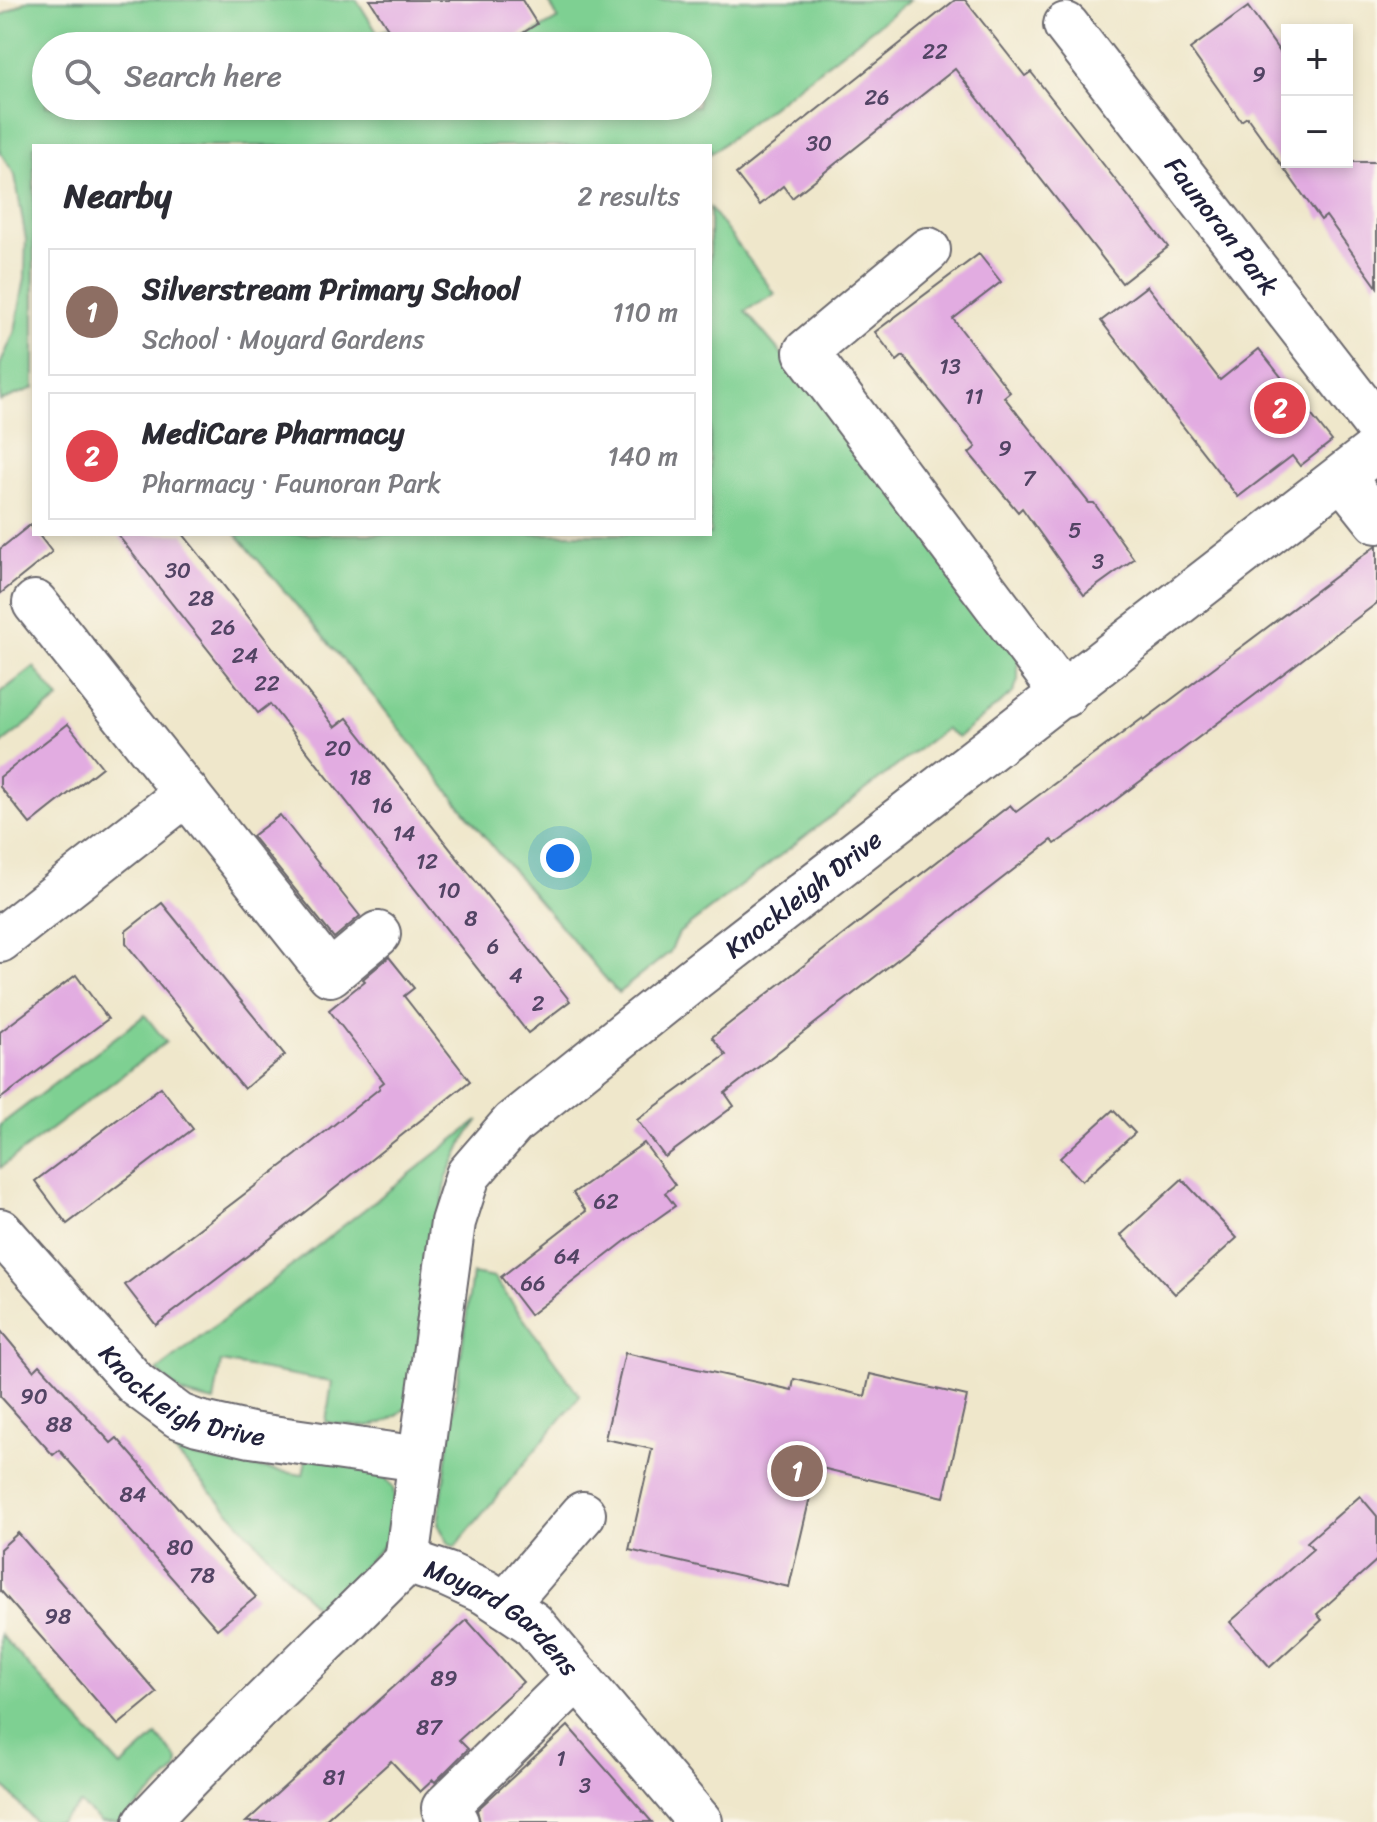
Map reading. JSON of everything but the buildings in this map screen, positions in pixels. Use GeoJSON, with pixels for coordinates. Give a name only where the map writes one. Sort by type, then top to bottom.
{"type":"FeatureCollection","features":[{"type":"Feature","properties":{"kind":"street","name":"Faunoran Park"},"geometry":{"type":"LineString","coordinates":[[1066,25],[1377,426]]}},
{"type":"Feature","properties":{"kind":"street"},"geometry":{"type":"LineString","coordinates":[[928,250],[806,352],[1064,695]]}},
{"type":"Feature","properties":{"kind":"street","name":"Knockleigh Drive"},"geometry":{"type":"LineString","coordinates":[[407,1561],[453,1222],[468,1175],[513,1123],[692,980],[1064,695],[1377,449]]}},
{"type":"Feature","properties":{"kind":"street"},"geometry":{"type":"LineString","coordinates":[[1342,477],[1377,521]]}},
{"type":"Feature","properties":{"kind":"street"},"geometry":{"type":"LineString","coordinates":[[35,603],[330,974],[378,934]]}},
{"type":"Feature","properties":{"kind":"street"},"geometry":{"type":"LineString","coordinates":[[0,940],[187,793]]}},
{"type":"Feature","properties":{"kind":"street","name":"Knockleigh Drive"},"geometry":{"type":"LineString","coordinates":[[0,1231],[136,1384],[179,1416],[251,1435],[420,1459]]}},
{"type":"Feature","properties":{"kind":"street"},"geometry":{"type":"LineString","coordinates":[[505,1605],[583,1514]]}},
{"type":"Feature","properties":{"kind":"street","name":"Moyard Gardens"},"geometry":{"type":"LineString","coordinates":[[146,1822],[407,1561],[461,1580],[532,1623],[700,1822]]}},
{"type":"Feature","properties":{"kind":"street"},"geometry":{"type":"LineString","coordinates":[[456,1822],[444,1808],[578,1677]]}},
{"type":"Feature","properties":{"kind":"green space"},"geometry":{"type":"Polygon","coordinates":[[[29,0],[357,0],[377,32],[32,32],[32,120],[712,120],[712,32],[535,32],[558,19],[548,0],[910,0],[712,152],[712,144],[32,144],[32,389],[0,401],[0,365],[15,331],[25,278],[26,239],[15,175],[0,152],[0,16],[29,0]]]}},
{"type":"Feature","properties":{"kind":"green space"},"geometry":{"type":"Polygon","coordinates":[[[712,211],[775,294],[745,311],[868,455],[1018,655],[1018,680],[1013,693],[958,737],[945,729],[679,933],[670,952],[618,993],[497,852],[380,704],[238,536],[712,536],[712,211]]]}},
{"type":"Feature","properties":{"kind":"green space"},"geometry":{"type":"Polygon","coordinates":[[[34,667],[59,699],[0,745],[0,693],[34,667]]]}},
{"type":"Feature","properties":{"kind":"green space"},"geometry":{"type":"Polygon","coordinates":[[[145,1015],[166,1042],[0,1168],[0,1125],[145,1015]]]}},
{"type":"Feature","properties":{"kind":"green space"},"geometry":{"type":"Polygon","coordinates":[[[479,1120],[464,1140],[447,1177],[407,1407],[387,1421],[369,1426],[326,1422],[332,1382],[221,1362],[214,1402],[183,1394],[157,1371],[479,1120]]]}},
{"type":"Feature","properties":{"kind":"green space"},"geometry":{"type":"Polygon","coordinates":[[[472,1274],[494,1278],[580,1396],[455,1547],[449,1544],[438,1524],[472,1274]]]}},
{"type":"Feature","properties":{"kind":"green space"},"geometry":{"type":"Polygon","coordinates":[[[126,1398],[196,1436],[193,1457],[303,1475],[307,1454],[379,1469],[393,1488],[397,1511],[390,1539],[319,1611],[126,1398]]]}},
{"type":"Feature","properties":{"kind":"green space"},"geometry":{"type":"Polygon","coordinates":[[[0,1634],[121,1767],[157,1735],[178,1760],[177,1770],[120,1822],[101,1822],[80,1804],[59,1822],[35,1822],[0,1782],[0,1634]]]}},
{"type":"Feature","properties":{"kind":"place","name":"MediCare Pharmacy"},"geometry":{"type":"Point","coordinates":[1280,408]}},
{"type":"Feature","properties":{"kind":"place","name":"Silverstream Primary School"},"geometry":{"type":"Point","coordinates":[797,1471]}}]}
